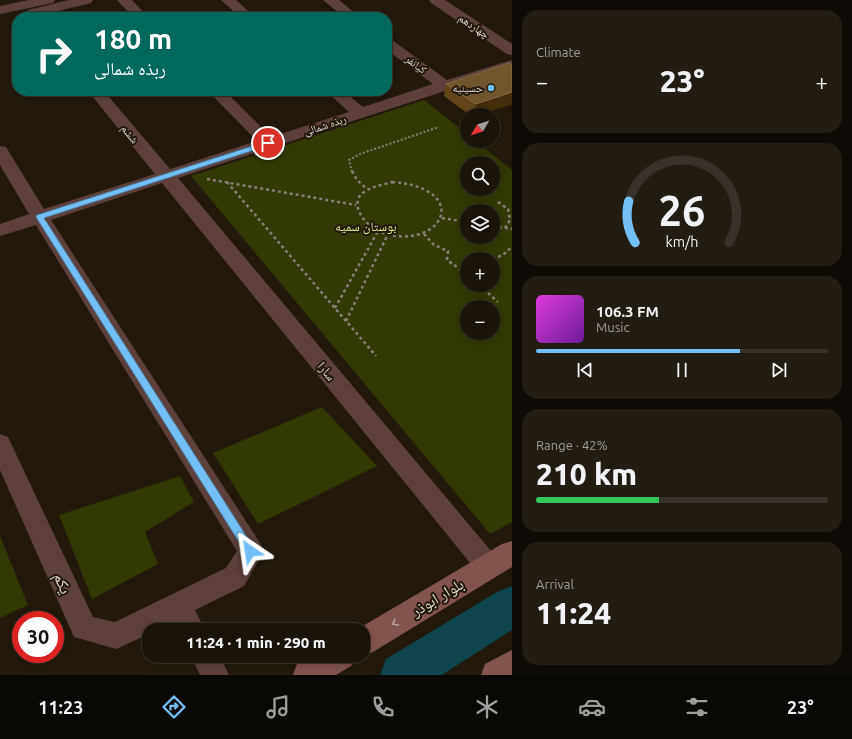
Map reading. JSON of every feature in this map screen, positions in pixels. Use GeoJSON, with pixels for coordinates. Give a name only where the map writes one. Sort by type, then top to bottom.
{"type":"FeatureCollection","features":[{"type":"Feature","properties":{"kind":"main road","name":"بلوار ابوذر"},"geometry":{"type":"LineString","coordinates":[[370,638],[512,553]]}},
{"type":"Feature","properties":{"kind":"main road"},"geometry":{"type":"LineString","coordinates":[[308,675],[329,663]]}},
{"type":"Feature","properties":{"kind":"main road"},"geometry":{"type":"LineString","coordinates":[[496,675],[512,665]]}},
{"type":"Feature","properties":{"kind":"street"},"geometry":{"type":"LineString","coordinates":[[0,10],[49,0]]}},
{"type":"Feature","properties":{"kind":"street"},"geometry":{"type":"LineString","coordinates":[[44,12],[86,0]]}},
{"type":"Feature","properties":{"kind":"street"},"geometry":{"type":"LineString","coordinates":[[124,0],[137,12]]}},
{"type":"Feature","properties":{"kind":"street"},"geometry":{"type":"LineString","coordinates":[[228,0],[242,12]]}},
{"type":"Feature","properties":{"kind":"street"},"geometry":{"type":"LineString","coordinates":[[330,0],[346,12]]}},
{"type":"Feature","properties":{"kind":"street","name":"چهاردهم"},"geometry":{"type":"LineString","coordinates":[[436,0],[512,51]]}},
{"type":"Feature","properties":{"kind":"street","name":"کیانفر"},"geometry":{"type":"LineString","coordinates":[[392,46],[445,86]]}},
{"type":"Feature","properties":{"kind":"street","name":"ربذه شمالی"},"geometry":{"type":"LineString","coordinates":[[0,230],[512,64]]}},
{"type":"Feature","properties":{"kind":"street","name":"ششم"},"geometry":{"type":"LineString","coordinates":[[100,96],[165,176]]}},
{"type":"Feature","properties":{"kind":"street"},"geometry":{"type":"LineString","coordinates":[[221,96],[268,143]]}},
{"type":"Feature","properties":{"kind":"street"},"geometry":{"type":"LineString","coordinates":[[340,96],[360,113]]}},
{"type":"Feature","properties":{"kind":"street"},"geometry":{"type":"LineString","coordinates":[[0,151],[250,551],[236,577],[178,606],[187,623]]}},
{"type":"Feature","properties":{"kind":"street","name":"سارا"},"geometry":{"type":"LineString","coordinates":[[165,176],[488,566]]}},
{"type":"Feature","properties":{"kind":"street","name":"یکم"},"geometry":{"type":"LineString","coordinates":[[0,444],[84,628],[116,636],[178,606]]}},
{"type":"Feature","properties":{"kind":"street"},"geometry":{"type":"LineString","coordinates":[[209,663],[215,675]]}},
{"type":"Feature","properties":{"kind":"path"},"geometry":{"type":"LineString","coordinates":[[367,189],[359,182],[350,169],[349,160],[360,154],[439,127]]}},
{"type":"Feature","properties":{"kind":"path"},"geometry":{"type":"LineString","coordinates":[[205,178],[356,205]]}},
{"type":"Feature","properties":{"kind":"path"},"geometry":{"type":"LineString","coordinates":[[227,182],[376,356]]}},
{"type":"Feature","properties":{"kind":"path"},"geometry":{"type":"LineString","coordinates":[[392,182],[406,183],[420,187],[438,200],[442,209],[442,218],[437,225],[423,233],[402,236],[378,231],[365,223],[358,214],[356,205],[359,196],[367,189],[378,184],[392,182]]}},
{"type":"Feature","properties":{"kind":"path"},"geometry":{"type":"LineString","coordinates":[[498,202],[508,209],[510,220],[506,228]]}},
{"type":"Feature","properties":{"kind":"path"},"geometry":{"type":"LineString","coordinates":[[442,218],[460,221]]}},
{"type":"Feature","properties":{"kind":"path"},"geometry":{"type":"LineString","coordinates":[[500,227],[512,229]]}},
{"type":"Feature","properties":{"kind":"path"},"geometry":{"type":"LineString","coordinates":[[335,308],[378,231]]}},
{"type":"Feature","properties":{"kind":"path"},"geometry":{"type":"LineString","coordinates":[[423,233],[434,245],[448,251],[447,260],[460,268]]}},
{"type":"Feature","properties":{"kind":"path"},"geometry":{"type":"LineString","coordinates":[[346,321],[388,234]]}},
{"type":"Feature","properties":{"kind":"path"},"geometry":{"type":"LineString","coordinates":[[500,256],[507,252],[512,246]]}},
{"type":"Feature","properties":{"kind":"path"},"geometry":{"type":"LineString","coordinates":[[487,292],[496,300]]}},
{"type":"Feature","properties":{"kind":"green space","name":"بوستان سمیه"},"geometry":{"type":"Polygon","coordinates":[[[424,100],[460,128],[460,148],[485,148],[495,156],[460,156],[460,196],[500,196],[500,160],[512,170],[512,522],[490,534],[191,176],[424,100]]]}},
{"type":"Feature","properties":{"kind":"green space"},"geometry":{"type":"Polygon","coordinates":[[[322,407],[377,466],[258,524],[213,453],[322,407]]]}},
{"type":"Feature","properties":{"kind":"green space"},"geometry":{"type":"Polygon","coordinates":[[[180,476],[194,502],[145,532],[158,564],[92,599],[59,515],[180,476]]]}},
{"type":"Feature","properties":{"kind":"green space"},"geometry":{"type":"Polygon","coordinates":[[[0,536],[28,605],[12,611],[12,612],[0,618],[0,536]]]}},
{"type":"Feature","properties":{"kind":"building"},"geometry":{"type":"Polygon","coordinates":[[[509,63],[512,65],[512,92],[476,104],[446,84],[509,63]]]}},
{"type":"Feature","properties":{"kind":"waterway"},"geometry":{"type":"LineString","coordinates":[[402,675],[512,606]]}},
{"type":"Feature","properties":{"kind":"place","name":"حسینیه"},"geometry":{"type":"Point","coordinates":[491,88]}},
{"type":"Feature","properties":{"kind":"route"},"geometry":{"type":"LineString","coordinates":[[250,551],[40,217],[268,143]]}}]}
